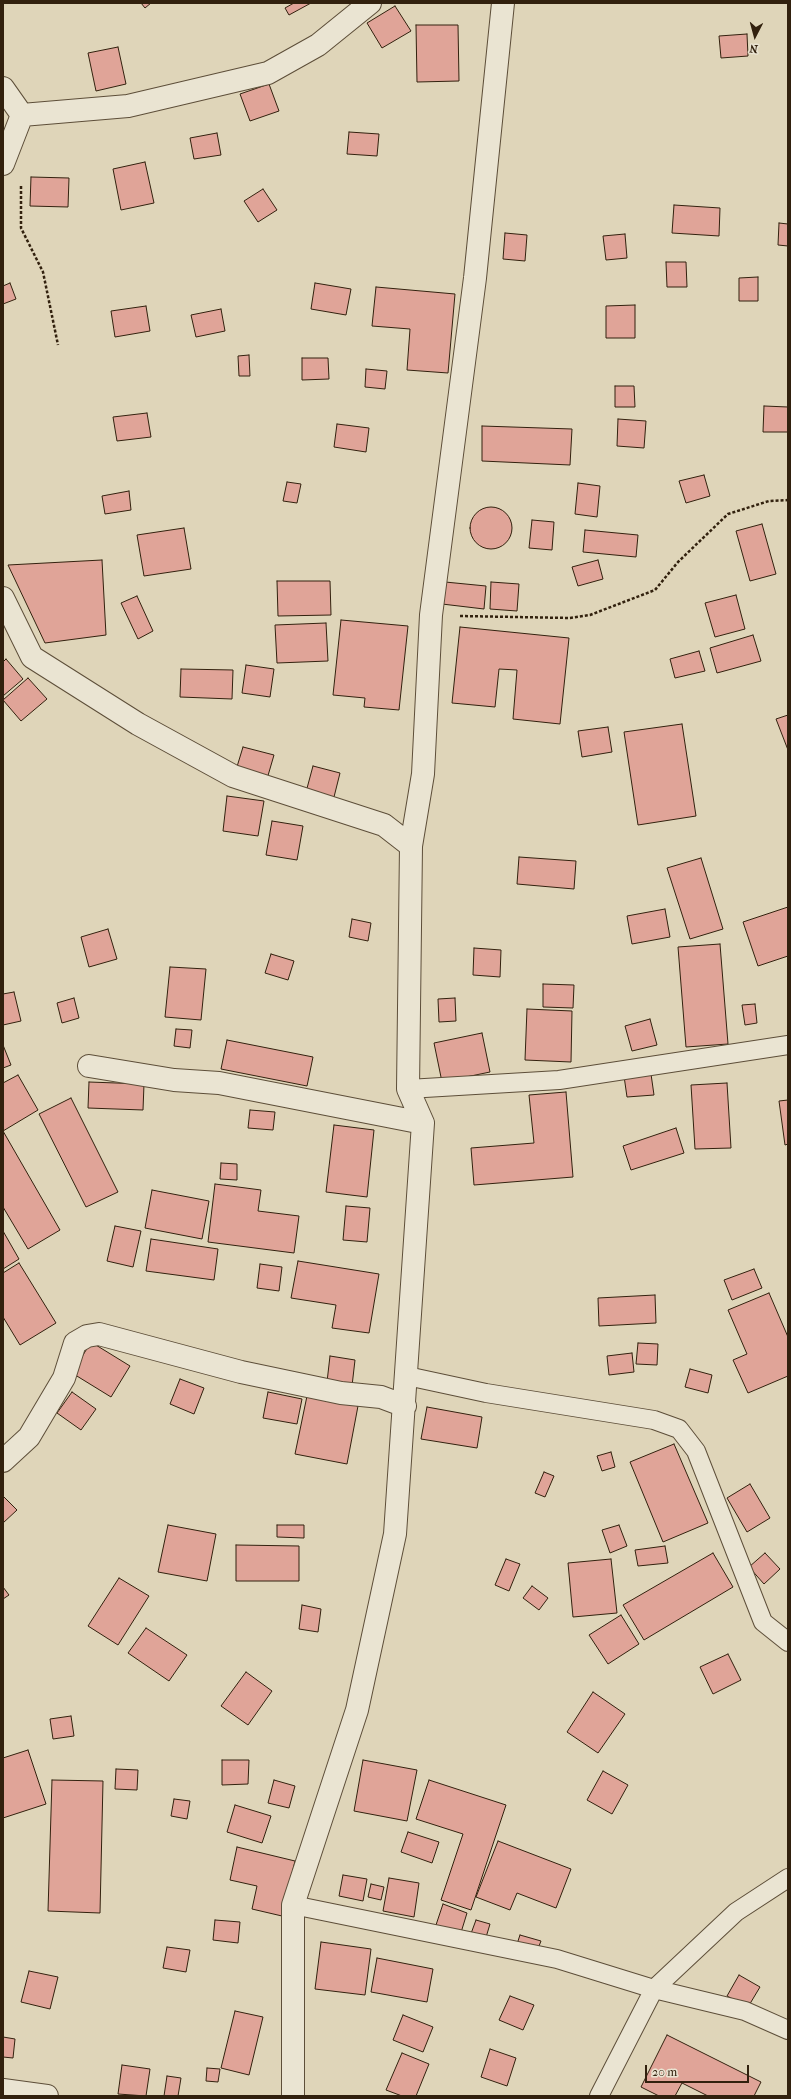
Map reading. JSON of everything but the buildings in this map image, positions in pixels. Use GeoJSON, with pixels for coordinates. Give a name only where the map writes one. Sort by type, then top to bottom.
{"type":"FeatureCollection","features":[{"type":"Feature","properties":{"kind":"street"},"geometry":{"type":"LineString","coordinates":[[22,115],[128,106],[268,73],[318,45],[370,3]]}},
{"type":"Feature","properties":{"kind":"street"},"geometry":{"type":"LineString","coordinates":[[293,2096],[293,1906],[358,1702],[395,1534],[405,1406],[423,1123],[408,1089],[411,846],[423,774],[431,615],[475,278],[499,5]]}},
{"type":"Feature","properties":{"kind":"street"},"geometry":{"type":"LineString","coordinates":[[3,88],[22,115]]}},
{"type":"Feature","properties":{"kind":"street"},"geometry":{"type":"LineString","coordinates":[[3,164],[22,115]]}},
{"type":"Feature","properties":{"kind":"street"},"geometry":{"type":"LineString","coordinates":[[3,598],[32,657],[138,724],[233,776],[384,824],[411,846]]}},
{"type":"Feature","properties":{"kind":"street"},"geometry":{"type":"LineString","coordinates":[[89,1066],[174,1080],[219,1083],[423,1123]]}},
{"type":"Feature","properties":{"kind":"street"},"geometry":{"type":"LineString","coordinates":[[3,1461],[29,1437],[64,1378],[75,1343],[87,1336],[99,1334],[241,1372],[342,1393],[381,1397],[405,1406]]}},
{"type":"Feature","properties":{"kind":"street"},"geometry":{"type":"LineString","coordinates":[[3,2090],[47,2096]]}},
{"type":"Feature","properties":{"kind":"lane"},"geometry":{"type":"LineString","coordinates":[[408,1089],[559,1080],[788,1045]]}},
{"type":"Feature","properties":{"kind":"lane"},"geometry":{"type":"LineString","coordinates":[[407,1376],[486,1393],[654,1420],[679,1429],[696,1451],[763,1622],[788,1642]]}},
{"type":"Feature","properties":{"kind":"lane"},"geometry":{"type":"LineString","coordinates":[[599,2096],[654,1989],[736,1912],[788,1878]]}},
{"type":"Feature","properties":{"kind":"lane"},"geometry":{"type":"LineString","coordinates":[[293,1906],[557,1958],[654,1989],[745,2011],[788,2030]]}},
{"type":"Feature","properties":{"kind":"path"},"geometry":{"type":"LineString","coordinates":[[21,183],[21,228],[43,272],[58,345]]}},
{"type":"Feature","properties":{"kind":"path"},"geometry":{"type":"LineString","coordinates":[[431,615],[570,618],[590,615],[655,590],[678,562],[728,514],[769,501],[788,500]]}}]}
